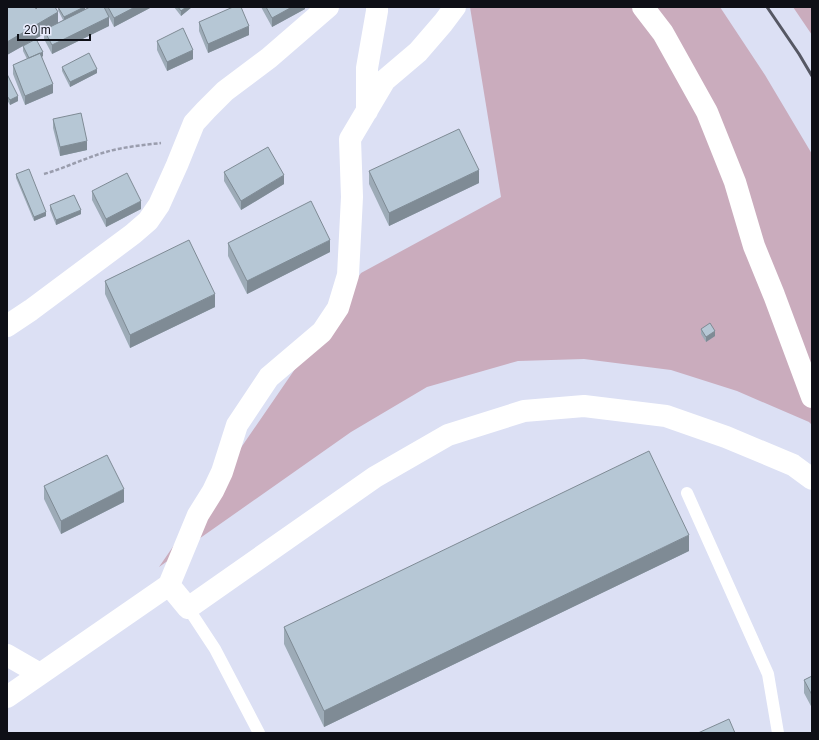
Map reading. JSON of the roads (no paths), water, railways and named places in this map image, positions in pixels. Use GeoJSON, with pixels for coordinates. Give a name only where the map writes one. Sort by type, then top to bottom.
{"type":"FeatureCollection","features":[{"type":"Feature","properties":{"kind":"street"},"geometry":{"type":"LineString","coordinates":[[7,326],[148,222],[162,198],[194,123],[225,91],[269,58],[328,7]]}},
{"type":"Feature","properties":{"kind":"street"},"geometry":{"type":"LineString","coordinates":[[366,112],[367,68],[377,7]]}},
{"type":"Feature","properties":{"kind":"street"},"geometry":{"type":"LineString","coordinates":[[7,697],[170,585],[198,515],[213,491],[222,472],[238,425],[269,377],[322,332],[338,308],[348,275],[352,196],[350,139],[384,80],[418,52],[455,7]]}},
{"type":"Feature","properties":{"kind":"street"},"geometry":{"type":"LineString","coordinates":[[643,7],[663,33],[707,112],[735,182],[754,246],[812,397]]}},
{"type":"Feature","properties":{"kind":"street"},"geometry":{"type":"LineString","coordinates":[[170,585],[188,608],[376,477],[448,435],[524,411],[584,406],[666,416],[726,437],[793,465],[812,479]]}},
{"type":"Feature","properties":{"kind":"street"},"geometry":{"type":"LineString","coordinates":[[7,655],[40,674]]}},
{"type":"Feature","properties":{"kind":"lane"},"geometry":{"type":"LineString","coordinates":[[687,494],[768,674],[778,733]]}},
{"type":"Feature","properties":{"kind":"lane"},"geometry":{"type":"LineString","coordinates":[[188,608],[215,649],[259,733]]}},
{"type":"Feature","properties":{"kind":"railway"},"geometry":{"type":"LineString","coordinates":[[767,7],[812,76]]}}]}
